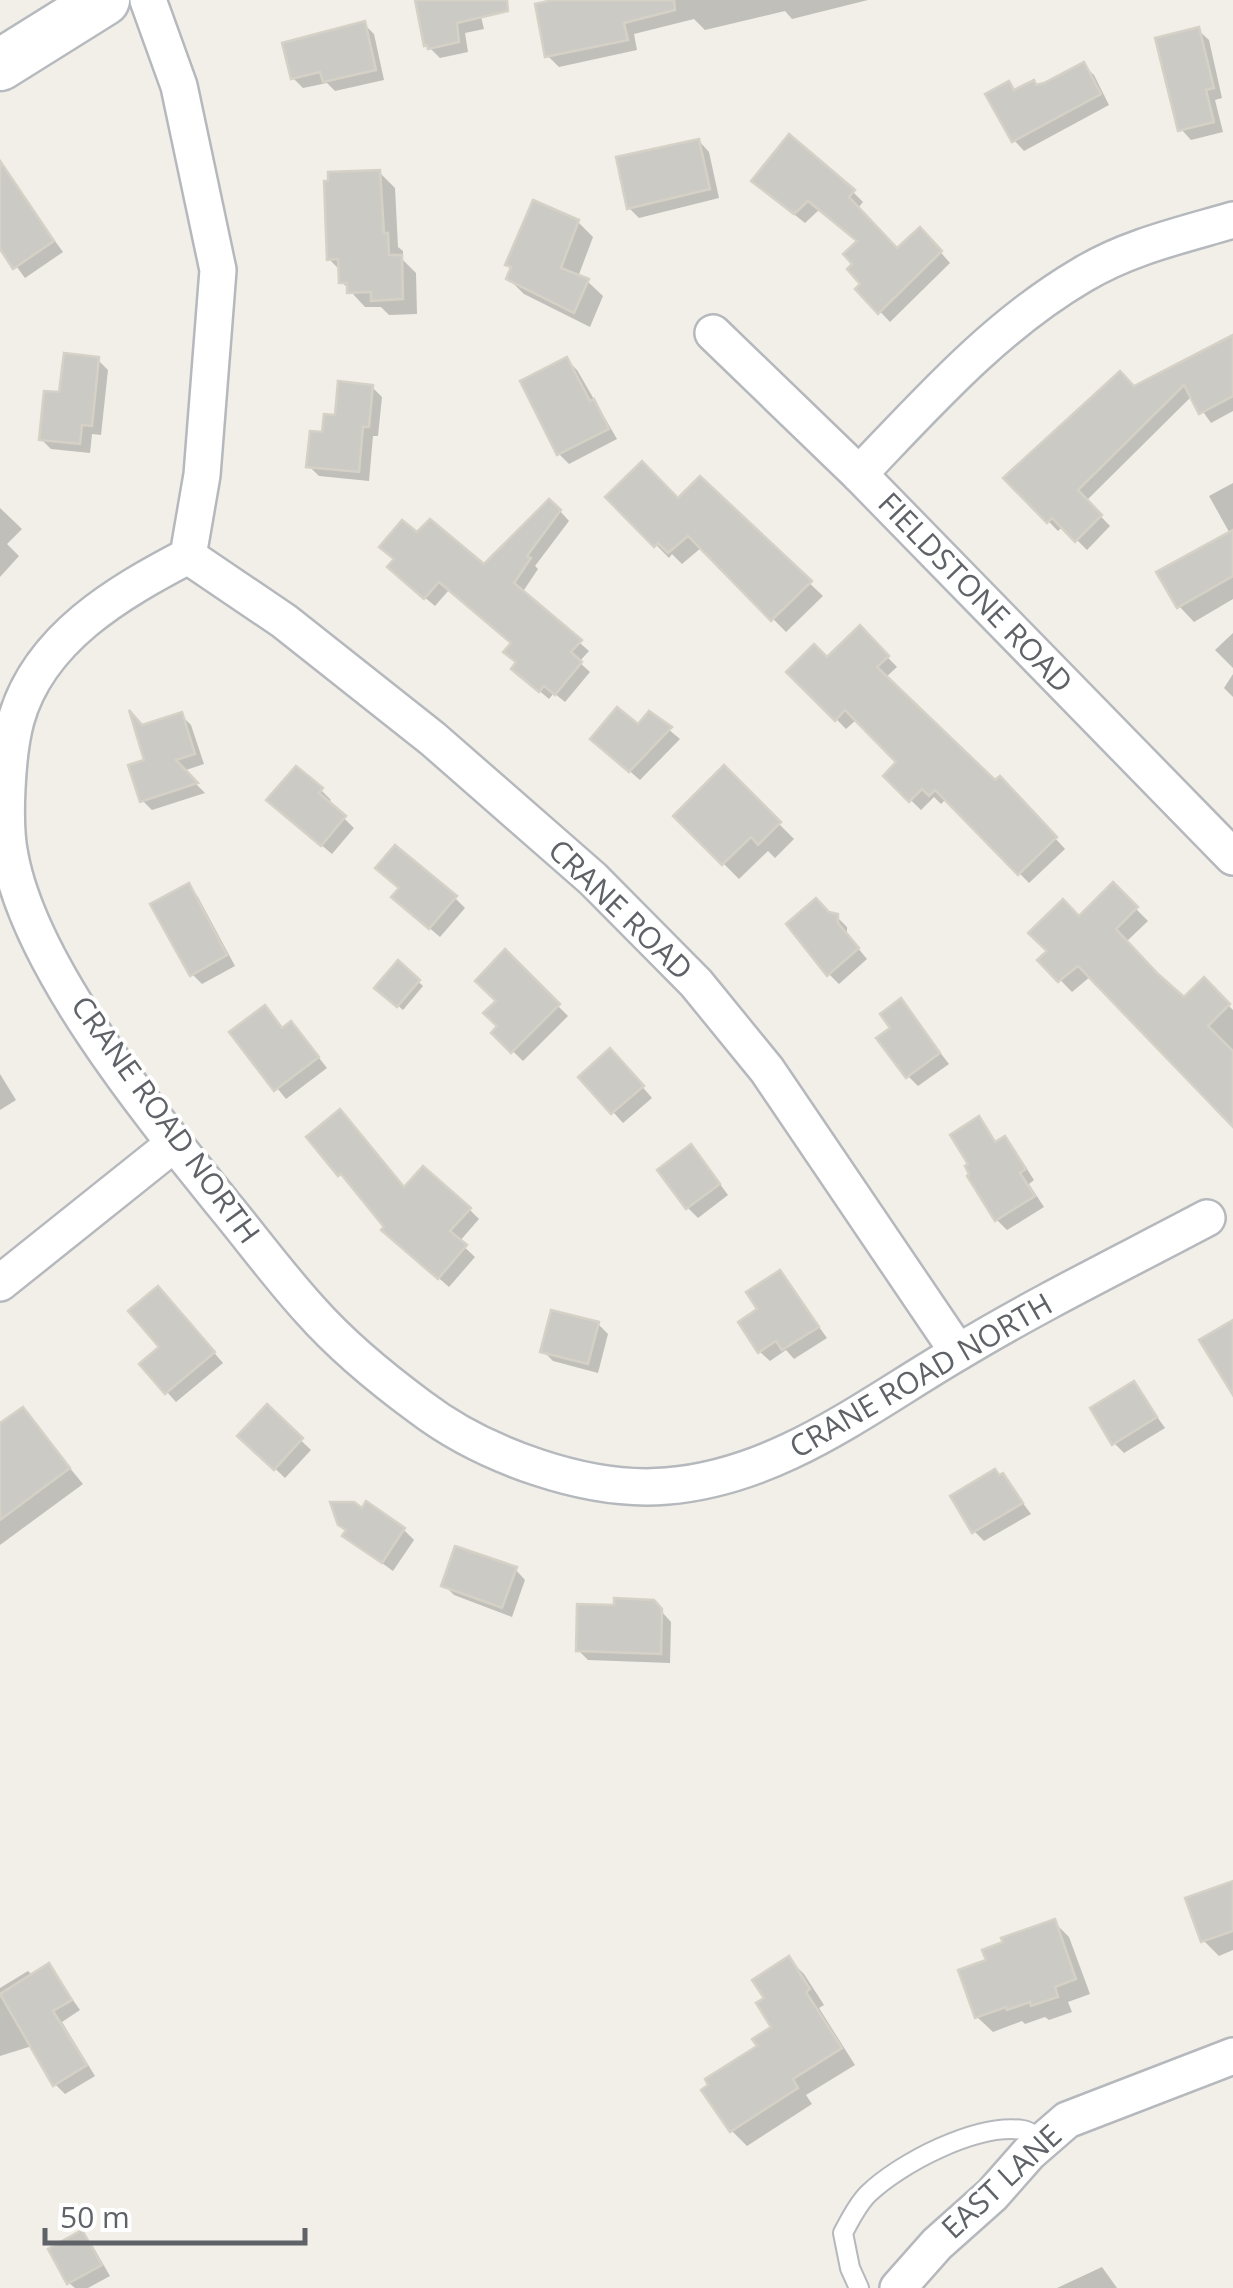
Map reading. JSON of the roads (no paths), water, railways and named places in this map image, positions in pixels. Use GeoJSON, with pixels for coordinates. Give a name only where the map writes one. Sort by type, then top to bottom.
{"type":"FeatureCollection","features":[{"type":"Feature","properties":{"kind":"main road"},"geometry":{"type":"LineString","coordinates":[[0,65],[104,0]]}},
{"type":"Feature","properties":{"kind":"street"},"geometry":{"type":"LineString","coordinates":[[148,0],[180,86],[218,270],[202,475],[188,556]]}},
{"type":"Feature","properties":{"kind":"street"},"geometry":{"type":"LineString","coordinates":[[859,474],[964,364],[1050,295],[1121,255],[1233,220]]}},
{"type":"Feature","properties":{"kind":"street","name":"FIELDSTONE ROAD"},"geometry":{"type":"LineString","coordinates":[[713,333],[859,474],[1233,856]]}},
{"type":"Feature","properties":{"kind":"street","name":"CRANE ROAD NORTH"},"geometry":{"type":"LineString","coordinates":[[188,556],[104,605],[78,625],[31,685],[16,720],[6,815],[10,857],[26,907],[46,949],[101,1043],[174,1144],[312,1312],[422,1410],[481,1443],[579,1480],[626,1487],[670,1486],[722,1476],[775,1458],[868,1411],[958,1352],[1206,1218]]}},
{"type":"Feature","properties":{"kind":"street","name":"CRANE ROAD"},"geometry":{"type":"LineString","coordinates":[[188,556],[284,621],[433,739],[593,879],[696,983],[767,1070],[958,1352]]}},
{"type":"Feature","properties":{"kind":"street"},"geometry":{"type":"LineString","coordinates":[[0,1283],[174,1144]]}},
{"type":"Feature","properties":{"kind":"street","name":"EAST LANE"},"geometry":{"type":"LineString","coordinates":[[898,2288],[936,2244],[1067,2120],[1233,2056]]}},
{"type":"Feature","properties":{"kind":"lane"},"geometry":{"type":"LineString","coordinates":[[859,2288],[843,2234],[866,2195],[896,2172],[954,2142],[987,2132],[1026,2130],[1043,2142]]}}]}
